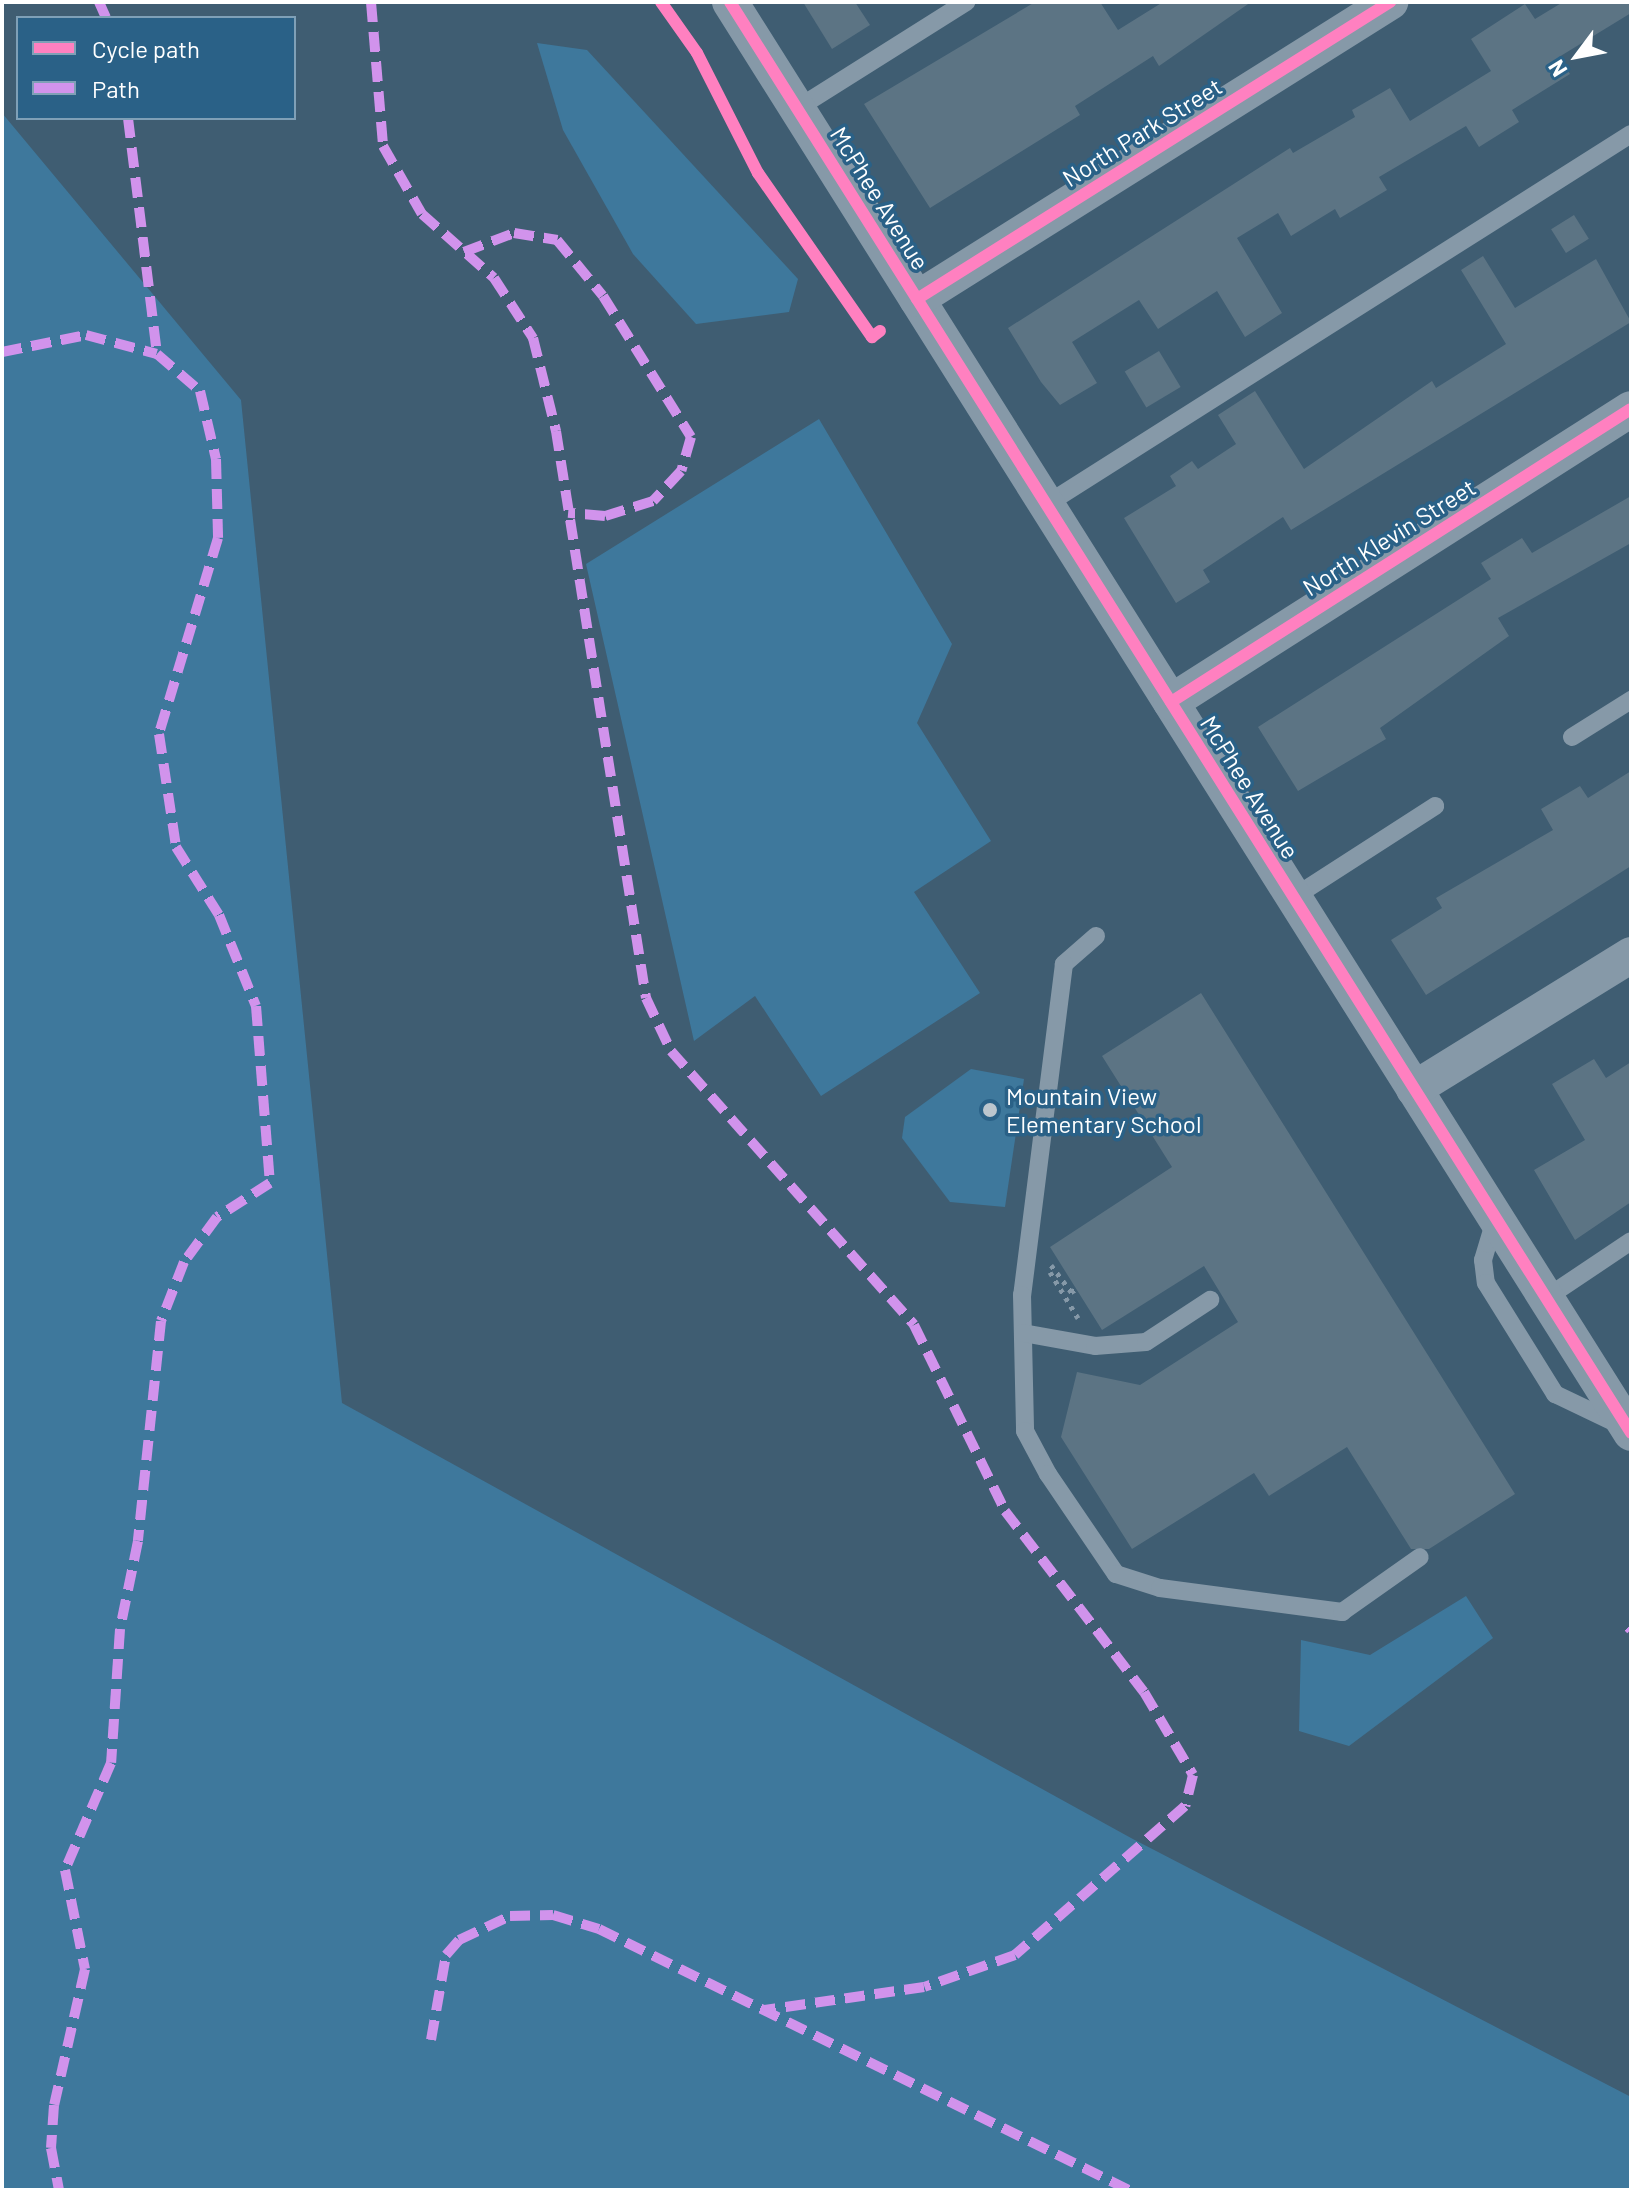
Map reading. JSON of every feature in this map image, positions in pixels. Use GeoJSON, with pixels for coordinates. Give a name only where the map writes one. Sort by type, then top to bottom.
{"type":"FeatureCollection","features":[{"type":"Feature","properties":{"kind":"street","name":"McPhee Avenue"},"geometry":{"type":"LineString","coordinates":[[730,2],[1629,1431]]}},
{"type":"Feature","properties":{"kind":"street","name":"North Park Street"},"geometry":{"type":"LineString","coordinates":[[917,299],[1390,2]]}},
{"type":"Feature","properties":{"kind":"street","name":"North Klevin Street"},"geometry":{"type":"LineString","coordinates":[[1171,702],[1631,409]]}},
{"type":"Feature","properties":{"kind":"street"},"geometry":{"type":"LineString","coordinates":[[1414,1089],[1631,955]]}},
{"type":"Feature","properties":{"kind":"lane"},"geometry":{"type":"LineString","coordinates":[[798,108],[966,2]]}},
{"type":"Feature","properties":{"kind":"lane"},"geometry":{"type":"LineString","coordinates":[[1047,504],[1631,134]]}},
{"type":"Feature","properties":{"kind":"lane"},"geometry":{"type":"LineString","coordinates":[[1572,737],[1631,700]]}},
{"type":"Feature","properties":{"kind":"lane"},"geometry":{"type":"LineString","coordinates":[[1294,897],[1435,806]]}},
{"type":"Feature","properties":{"kind":"lane"},"geometry":{"type":"LineString","coordinates":[[1096,936],[1064,964],[1023,1333],[1025,1431],[1088,1540],[1116,1574],[1160,1588],[1342,1612],[1420,1557]]}},
{"type":"Feature","properties":{"kind":"lane"},"geometry":{"type":"LineString","coordinates":[[1496,1217],[1483,1260],[1486,1283],[1547,1382],[1569,1405],[1629,1431]]}},
{"type":"Feature","properties":{"kind":"lane"},"geometry":{"type":"LineString","coordinates":[[1546,1298],[1631,1241]]}},
{"type":"Feature","properties":{"kind":"lane"},"geometry":{"type":"LineString","coordinates":[[1023,1333],[1095,1346],[1146,1342],[1210,1300]]}},
{"type":"Feature","properties":{"kind":"path"},"geometry":{"type":"LineString","coordinates":[[1076,1289],[1071,1292],[1053,1264],[1047,1268],[1095,1346]]}},
{"type":"Feature","properties":{"kind":"shaded area"},"geometry":{"type":"Polygon","coordinates":[[[537,43],[587,50],[798,279],[789,312],[696,324],[633,254],[563,130],[537,43]]]}},
{"type":"Feature","properties":{"kind":"shaded area"},"geometry":{"type":"Polygon","coordinates":[[[2,113],[241,400],[342,1403],[1131,1838],[1631,2097],[1631,2190],[2,2190],[2,113]]]}},
{"type":"Feature","properties":{"kind":"shaded area"},"geometry":{"type":"Polygon","coordinates":[[[819,419],[952,644],[917,723],[991,841],[914,892],[980,993],[821,1096],[755,996],[694,1041],[586,564],[819,419]]]}},
{"type":"Feature","properties":{"kind":"shaded area"},"geometry":{"type":"Polygon","coordinates":[[[971,1069],[1024,1079],[1005,1207],[950,1202],[902,1138],[905,1117],[971,1069]]]}},
{"type":"Feature","properties":{"kind":"shaded area"},"geometry":{"type":"Polygon","coordinates":[[[1466,1596],[1493,1638],[1349,1746],[1299,1731],[1301,1640],[1370,1655],[1466,1596]]]}},
{"type":"Feature","properties":{"kind":"building"},"geometry":{"type":"Polygon","coordinates":[[[803,2],[855,2],[870,25],[832,49],[803,2]]]}},
{"type":"Feature","properties":{"kind":"building"},"geometry":{"type":"Polygon","coordinates":[[[1035,2],[1100,2],[1118,30],[1163,2],[1251,2],[1159,66],[1153,56],[1075,106],[1080,115],[930,208],[864,104],[1035,2]]]}},
{"type":"Feature","properties":{"kind":"building"},"geometry":{"type":"Polygon","coordinates":[[[1563,2],[1631,2],[1631,13],[1559,57],[1570,74],[1512,110],[1519,122],[1479,147],[1466,126],[1379,177],[1387,190],[1340,218],[1335,209],[1291,236],[1278,213],[1237,238],[1282,313],[1245,337],[1217,291],[1158,329],[1139,300],[1072,342],[1097,383],[1060,405],[1041,382],[1008,328],[1290,148],[1293,153],[1355,117],[1352,110],[1390,88],[1410,121],[1491,71],[1471,39],[1525,4],[1535,19],[1563,2]]]}},
{"type":"Feature","properties":{"kind":"building"},"geometry":{"type":"Polygon","coordinates":[[[1574,215],[1589,239],[1566,253],[1551,229],[1574,215]]]}},
{"type":"Feature","properties":{"kind":"building"},"geometry":{"type":"Polygon","coordinates":[[[1483,256],[1515,308],[1596,259],[1631,322],[1291,530],[1283,517],[1203,570],[1210,582],[1176,603],[1124,518],[1176,486],[1170,476],[1192,461],[1198,469],[1236,444],[1218,415],[1255,391],[1304,469],[1432,381],[1436,388],[1506,344],[1461,270],[1483,256]]]}},
{"type":"Feature","properties":{"kind":"building"},"geometry":{"type":"Polygon","coordinates":[[[1159,351],[1181,387],[1146,408],[1125,372],[1159,351]]]}},
{"type":"Feature","properties":{"kind":"building"},"geometry":{"type":"Polygon","coordinates":[[[1631,496],[1631,543],[1498,618],[1509,636],[1380,728],[1386,739],[1298,791],[1258,727],[1491,579],[1481,563],[1522,538],[1532,553],[1631,496]]]}},
{"type":"Feature","properties":{"kind":"building"},"geometry":{"type":"Polygon","coordinates":[[[1631,771],[1631,866],[1426,995],[1391,940],[1442,908],[1436,898],[1553,830],[1541,809],[1580,786],[1588,798],[1631,771]]]}},
{"type":"Feature","properties":{"kind":"building"},"geometry":{"type":"Polygon","coordinates":[[[1201,993],[1515,1494],[1429,1549],[1411,1549],[1347,1447],[1269,1496],[1254,1473],[1132,1549],[1061,1437],[1077,1372],[1140,1385],[1238,1322],[1204,1266],[1102,1330],[1050,1247],[1172,1167],[1102,1056],[1201,993]]]}},
{"type":"Feature","properties":{"kind":"building"},"geometry":{"type":"Polygon","coordinates":[[[1594,1059],[1606,1078],[1631,1062],[1631,1202],[1575,1240],[1534,1170],[1585,1140],[1552,1084],[1594,1059]]]}},
{"type":"Feature","properties":{"kind":"marked path"},"geometry":{"type":"LineString","coordinates":[[99,2],[105,16]]}},
{"type":"Feature","properties":{"kind":"marked path"},"geometry":{"type":"LineString","coordinates":[[371,2],[383,146],[422,214],[494,278],[533,338],[556,431],[646,998],[671,1051],[914,1325],[1005,1511],[1144,1692],[1193,1775],[1185,1806],[1015,1955],[924,1987],[765,2010]]}},
{"type":"Feature","properties":{"kind":"marked path"},"geometry":{"type":"LineString","coordinates":[[128,120],[157,354]]}},
{"type":"Feature","properties":{"kind":"marked path"},"geometry":{"type":"LineString","coordinates":[[464,252],[514,233],[557,240],[603,296],[691,437],[681,471],[653,501],[605,516],[568,513]]}},
{"type":"Feature","properties":{"kind":"marked path"},"geometry":{"type":"LineString","coordinates":[[2,352],[86,335],[157,354],[200,391],[216,459],[218,538],[159,734],[176,847],[219,915],[256,1006],[270,1183],[217,1217],[184,1262],[161,1321],[138,1541],[120,1629],[111,1763],[65,1870],[85,1969],[54,2105],[51,2148],[59,2190]]}},
{"type":"Feature","properties":{"kind":"marked path"},"geometry":{"type":"LineString","coordinates":[[1628,1627],[1631,1630]]}},
{"type":"Feature","properties":{"kind":"marked path"},"geometry":{"type":"LineString","coordinates":[[431,2040],[446,1955],[459,1940],[510,1916],[553,1915],[599,1929],[1129,2190]]}},
{"type":"Feature","properties":{"kind":"cycle path"},"geometry":{"type":"LineString","coordinates":[[661,2],[697,53],[758,173],[872,337],[880,331]]}},
{"type":"Feature","properties":{"kind":"cycle path"},"geometry":{"type":"LineString","coordinates":[[730,2],[1631,1433]]}},
{"type":"Feature","properties":{"kind":"cycle path"},"geometry":{"type":"LineString","coordinates":[[917,299],[1390,2]]}},
{"type":"Feature","properties":{"kind":"cycle path"},"geometry":{"type":"LineString","coordinates":[[1171,702],[1631,409]]}},
{"type":"Feature","properties":{"kind":"place","name":"Mountain View Elementary School"},"geometry":{"type":"Point","coordinates":[990,1110]}}]}
